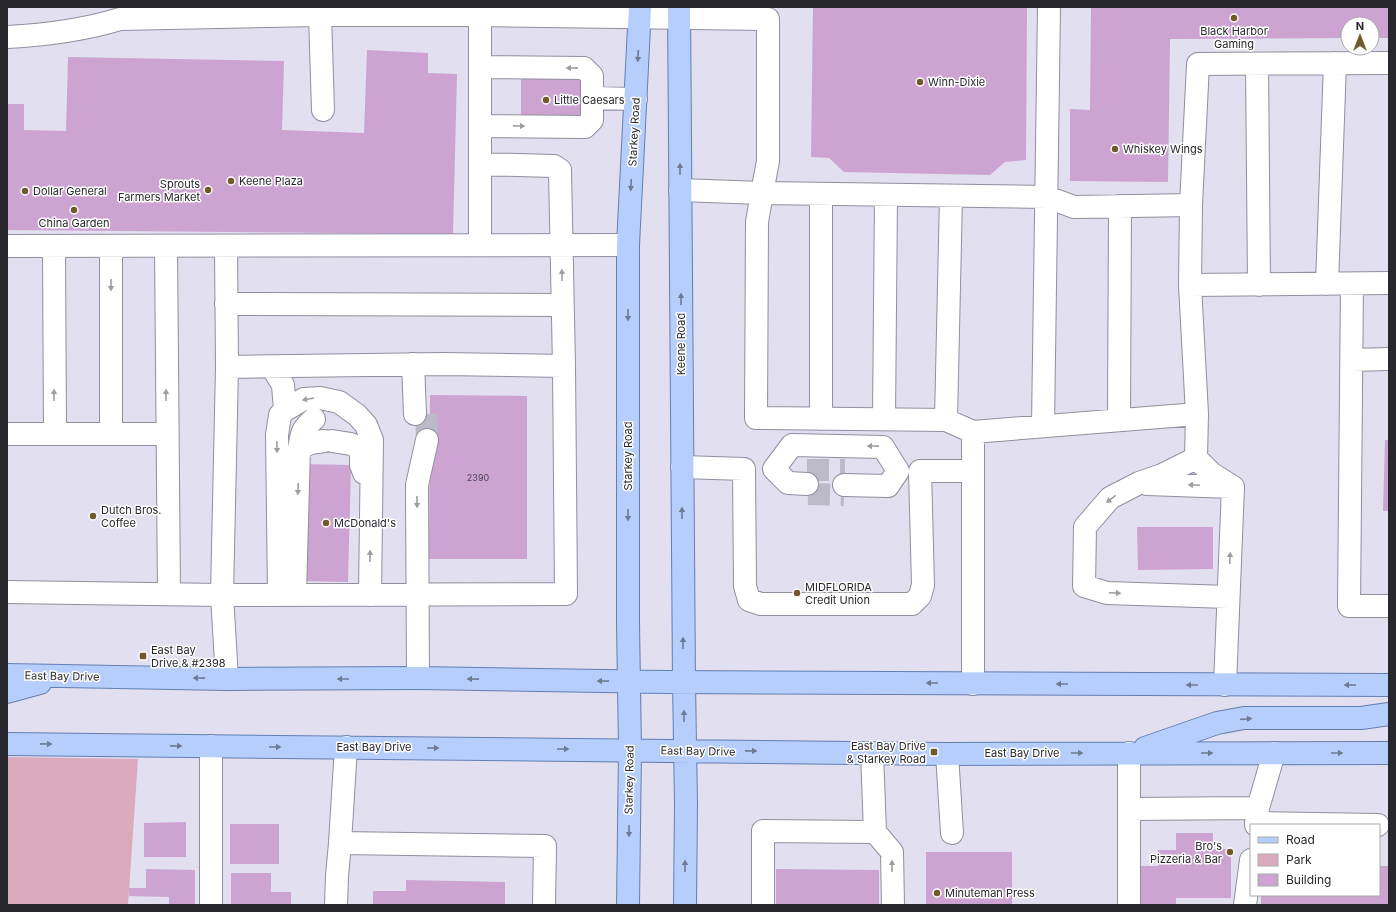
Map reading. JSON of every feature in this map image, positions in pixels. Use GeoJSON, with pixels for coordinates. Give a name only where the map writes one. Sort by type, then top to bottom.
{"type":"FeatureCollection","features":[{"type":"Feature","properties":{"kind":"main road","name":"Starkey Road"},"geometry":{"type":"LineString","coordinates":[[628,905],[630,750],[628,245],[640,12]]}},
{"type":"Feature","properties":{"kind":"main road","name":"Keene Road"},"geometry":{"type":"LineString","coordinates":[[679,12],[684,682]]}},
{"type":"Feature","properties":{"kind":"main road","name":"East Bay Drive"},"geometry":{"type":"LineString","coordinates":[[7,675],[227,679],[418,678],[629,682],[1389,685]]}},
{"type":"Feature","properties":{"kind":"main road"},"geometry":{"type":"LineString","coordinates":[[7,692],[68,676]]}},
{"type":"Feature","properties":{"kind":"main road"},"geometry":{"type":"LineString","coordinates":[[684,682],[686,805],[685,905]]}},
{"type":"Feature","properties":{"kind":"main road"},"geometry":{"type":"LineString","coordinates":[[1129,753],[1217,723],[1244,718],[1361,718],[1389,714]]}},
{"type":"Feature","properties":{"kind":"main road","name":"East Bay Drive"},"geometry":{"type":"LineString","coordinates":[[7,744],[948,754],[1389,754]]}},
{"type":"Feature","properties":{"kind":"street"},"geometry":{"type":"LineString","coordinates":[[1043,426],[1049,7]]}},
{"type":"Feature","properties":{"kind":"street"},"geometry":{"type":"LineString","coordinates":[[7,37],[28,36],[96,26],[120,19],[320,15],[480,15],[640,12],[768,13],[768,161],[757,222],[756,418],[946,420],[973,432],[1197,414]]}},
{"type":"Feature","properties":{"kind":"street"},"geometry":{"type":"LineString","coordinates":[[320,15],[323,110]]}},
{"type":"Feature","properties":{"kind":"street"},"geometry":{"type":"LineString","coordinates":[[480,15],[480,245]]}},
{"type":"Feature","properties":{"kind":"street"},"geometry":{"type":"LineString","coordinates":[[1327,284],[1335,63]]}},
{"type":"Feature","properties":{"kind":"street"},"geometry":{"type":"LineString","coordinates":[[1233,487],[1211,473],[1196,458],[1197,414],[1190,285],[1198,64],[1389,63]]}},
{"type":"Feature","properties":{"kind":"street"},"geometry":{"type":"LineString","coordinates":[[1257,64],[1259,285]]}},
{"type":"Feature","properties":{"kind":"street"},"geometry":{"type":"LineString","coordinates":[[480,67],[584,68],[592,76],[592,120],[585,127],[480,126]]}},
{"type":"Feature","properties":{"kind":"street"},"geometry":{"type":"LineString","coordinates":[[592,98],[636,99]]}},
{"type":"Feature","properties":{"kind":"street"},"geometry":{"type":"LineString","coordinates":[[7,592],[370,596],[566,594],[564,366],[560,170],[554,166],[480,164]]}},
{"type":"Feature","properties":{"kind":"street"},"geometry":{"type":"LineString","coordinates":[[680,190],[762,193],[1047,197],[1074,207],[1192,205]]}},
{"type":"Feature","properties":{"kind":"street"},"geometry":{"type":"LineString","coordinates":[[821,194],[821,419]]}},
{"type":"Feature","properties":{"kind":"street"},"geometry":{"type":"LineString","coordinates":[[884,419],[886,195]]}},
{"type":"Feature","properties":{"kind":"street"},"geometry":{"type":"LineString","coordinates":[[946,420],[951,196]]}},
{"type":"Feature","properties":{"kind":"street"},"geometry":{"type":"LineString","coordinates":[[1119,420],[1120,206]]}},
{"type":"Feature","properties":{"kind":"street"},"geometry":{"type":"LineString","coordinates":[[7,246],[628,245]]}},
{"type":"Feature","properties":{"kind":"street"},"geometry":{"type":"LineString","coordinates":[[54,246],[54,434]]}},
{"type":"Feature","properties":{"kind":"street"},"geometry":{"type":"LineString","coordinates":[[111,246],[111,434]]}},
{"type":"Feature","properties":{"kind":"street"},"geometry":{"type":"LineString","coordinates":[[166,246],[169,594]]}},
{"type":"Feature","properties":{"kind":"street"},"geometry":{"type":"LineString","coordinates":[[226,246],[227,367],[222,595],[227,679]]}},
{"type":"Feature","properties":{"kind":"street"},"geometry":{"type":"LineString","coordinates":[[1190,285],[1389,283]]}},
{"type":"Feature","properties":{"kind":"street"},"geometry":{"type":"LineString","coordinates":[[1352,284],[1349,606],[1389,606]]}},
{"type":"Feature","properties":{"kind":"street"},"geometry":{"type":"LineString","coordinates":[[226,304],[562,305]]}},
{"type":"Feature","properties":{"kind":"street"},"geometry":{"type":"LineString","coordinates":[[1352,360],[1389,359]]}},
{"type":"Feature","properties":{"kind":"street"},"geometry":{"type":"LineString","coordinates":[[227,367],[420,364],[564,366]]}},
{"type":"Feature","properties":{"kind":"street"},"geometry":{"type":"LineString","coordinates":[[420,364],[421,414]]}},
{"type":"Feature","properties":{"kind":"street"},"geometry":{"type":"LineString","coordinates":[[272,367],[283,385],[285,410]]}},
{"type":"Feature","properties":{"kind":"street"},"geometry":{"type":"LineString","coordinates":[[287,594],[277,435],[280,416],[285,410],[304,399],[320,398],[339,402],[357,415],[366,425],[372,440],[370,596]]}},
{"type":"Feature","properties":{"kind":"street"},"geometry":{"type":"LineString","coordinates":[[287,594],[299,449],[302,432],[318,417],[325,413],[337,414],[349,420],[358,432],[361,449],[361,465],[371,491]]}},
{"type":"Feature","properties":{"kind":"street"},"geometry":{"type":"LineString","coordinates":[[973,432],[973,684]]}},
{"type":"Feature","properties":{"kind":"street"},"geometry":{"type":"LineString","coordinates":[[7,434],[167,434]]}},
{"type":"Feature","properties":{"kind":"street"},"geometry":{"type":"LineString","coordinates":[[418,678],[417,485],[421,464],[421,440]]}},
{"type":"Feature","properties":{"kind":"street"},"geometry":{"type":"LineString","coordinates":[[299,449],[310,443],[328,441],[351,444],[361,449]]}},
{"type":"Feature","properties":{"kind":"street"},"geometry":{"type":"LineString","coordinates":[[682,467],[744,469],[797,480],[792,445],[883,446],[893,479]]}},
{"type":"Feature","properties":{"kind":"street"},"geometry":{"type":"LineString","coordinates":[[1196,458],[1110,498],[1085,528],[1084,586],[1107,593],[1228,597]]}},
{"type":"Feature","properties":{"kind":"street"},"geometry":{"type":"LineString","coordinates":[[744,469],[745,586],[749,600],[761,604],[912,604],[920,596],[923,585],[920,471]]}},
{"type":"Feature","properties":{"kind":"street"},"geometry":{"type":"LineString","coordinates":[[844,484],[893,479],[920,471],[972,471]]}},
{"type":"Feature","properties":{"kind":"street"},"geometry":{"type":"LineString","coordinates":[[1139,484],[1233,487]]}},
{"type":"Feature","properties":{"kind":"street"},"geometry":{"type":"LineString","coordinates":[[1225,685],[1233,487]]}},
{"type":"Feature","properties":{"kind":"street"},"geometry":{"type":"LineString","coordinates":[[211,746],[211,905]]}},
{"type":"Feature","properties":{"kind":"street"},"geometry":{"type":"LineString","coordinates":[[336,905],[346,747]]}},
{"type":"Feature","properties":{"kind":"street"},"geometry":{"type":"LineString","coordinates":[[872,753],[875,832],[892,852],[892,905]]}},
{"type":"Feature","properties":{"kind":"street"},"geometry":{"type":"LineString","coordinates":[[1129,753],[1129,905]]}},
{"type":"Feature","properties":{"kind":"street"},"geometry":{"type":"LineString","coordinates":[[948,754],[952,833]]}},
{"type":"Feature","properties":{"kind":"street"},"geometry":{"type":"LineString","coordinates":[[1256,819],[1274,754]]}},
{"type":"Feature","properties":{"kind":"street"},"geometry":{"type":"LineString","coordinates":[[1129,809],[1256,819],[1358,824]]}},
{"type":"Feature","properties":{"kind":"street"},"geometry":{"type":"LineString","coordinates":[[763,905],[763,831],[875,832]]}},
{"type":"Feature","properties":{"kind":"street"},"geometry":{"type":"LineString","coordinates":[[340,844],[545,846],[544,905]]}},
{"type":"Feature","properties":{"kind":"street"},"geometry":{"type":"LineString","coordinates":[[1245,905],[1250,868]]}},
{"type":"Feature","properties":{"kind":"green space"},"geometry":{"type":"Polygon","coordinates":[[[7,757],[138,759],[128,905],[7,905],[7,757]]]}},
{"type":"Feature","properties":{"kind":"building","name":"Winn-Dixie"},"geometry":{"type":"Polygon","coordinates":[[[813,7],[1027,7],[1026,160],[1005,162],[990,175],[844,172],[829,158],[811,157],[813,7]]]}},
{"type":"Feature","properties":{"kind":"building"},"geometry":{"type":"Polygon","coordinates":[[[1091,7],[1389,7],[1389,38],[1380,38],[1380,16],[1340,16],[1340,38],[1170,39],[1168,182],[1070,181],[1070,109],[1090,110],[1091,7]]]}},
{"type":"Feature","properties":{"kind":"building","name":"Keene Plaza"},"geometry":{"type":"Polygon","coordinates":[[[367,50],[428,53],[428,73],[457,74],[453,234],[7,230],[7,104],[24,104],[24,130],[66,131],[68,57],[284,61],[282,130],[364,133],[367,50]]]}},
{"type":"Feature","properties":{"kind":"building"},"geometry":{"type":"Polygon","coordinates":[[[580,78],[580,120],[521,121],[521,79],[580,78]]]}},
{"type":"Feature","properties":{"kind":"building"},"geometry":{"type":"Polygon","coordinates":[[[430,395],[527,396],[527,559],[429,559],[430,395]]]}},
{"type":"Feature","properties":{"kind":"building"},"geometry":{"type":"Polygon","coordinates":[[[1385,440],[1389,440],[1389,511],[1383,511],[1385,440]]]}},
{"type":"Feature","properties":{"kind":"building","name":"McDonald's"},"geometry":{"type":"Polygon","coordinates":[[[303,464],[351,465],[348,582],[301,581],[303,464]]]}},
{"type":"Feature","properties":{"kind":"building"},"geometry":{"type":"Polygon","coordinates":[[[1137,527],[1213,527],[1213,569],[1138,570],[1137,527]]]}},
{"type":"Feature","properties":{"kind":"building"},"geometry":{"type":"Polygon","coordinates":[[[186,822],[186,857],[144,857],[144,823],[186,822]]]}},
{"type":"Feature","properties":{"kind":"building"},"geometry":{"type":"Polygon","coordinates":[[[230,824],[279,824],[279,864],[230,864],[230,824]]]}},
{"type":"Feature","properties":{"kind":"building"},"geometry":{"type":"Polygon","coordinates":[[[1176,833],[1213,833],[1213,849],[1231,849],[1231,898],[1176,898],[1176,905],[1140,905],[1140,866],[1158,866],[1158,850],[1176,850],[1176,833]]]}},
{"type":"Feature","properties":{"kind":"building"},"geometry":{"type":"Polygon","coordinates":[[[926,852],[1012,852],[1012,905],[926,905],[926,852]]]}},
{"type":"Feature","properties":{"kind":"building"},"geometry":{"type":"Polygon","coordinates":[[[1380,866],[1389,866],[1389,905],[1261,905],[1261,896],[1380,896],[1380,866]]]}},
{"type":"Feature","properties":{"kind":"building"},"geometry":{"type":"Polygon","coordinates":[[[146,869],[195,870],[195,905],[169,905],[169,897],[129,896],[129,888],[146,888],[146,869]]]}},
{"type":"Feature","properties":{"kind":"building"},"geometry":{"type":"Polygon","coordinates":[[[776,869],[879,870],[879,905],[776,905],[776,869]]]}},
{"type":"Feature","properties":{"kind":"building"},"geometry":{"type":"Polygon","coordinates":[[[231,873],[271,873],[271,892],[291,892],[291,905],[231,905],[231,873]]]}},
{"type":"Feature","properties":{"kind":"building"},"geometry":{"type":"Polygon","coordinates":[[[406,880],[505,882],[505,905],[373,905],[373,891],[406,891],[406,880]]]}},
{"type":"Feature","properties":{"kind":"tunnel"},"geometry":{"type":"LineString","coordinates":[[426,414],[427,440]]}},
{"type":"Feature","properties":{"kind":"tunnel"},"geometry":{"type":"LineString","coordinates":[[807,470],[845,470]]}},
{"type":"Feature","properties":{"kind":"tunnel"},"geometry":{"type":"LineString","coordinates":[[808,494],[844,495]]}},
{"type":"Feature","properties":{"kind":"place","name":"Black Harbor Gaming"},"geometry":{"type":"Point","coordinates":[1234,18]}},
{"type":"Feature","properties":{"kind":"place","name":"Winn-Dixie"},"geometry":{"type":"Point","coordinates":[920,82]}},
{"type":"Feature","properties":{"kind":"place","name":"Little Caesars"},"geometry":{"type":"Point","coordinates":[546,100]}},
{"type":"Feature","properties":{"kind":"place","name":"Whiskey Wings"},"geometry":{"type":"Point","coordinates":[1115,149]}},
{"type":"Feature","properties":{"kind":"place","name":"Keene Plaza"},"geometry":{"type":"Point","coordinates":[231,181]}},
{"type":"Feature","properties":{"kind":"place","name":"Sprouts Farmers Market"},"geometry":{"type":"Point","coordinates":[208,190]}},
{"type":"Feature","properties":{"kind":"place","name":"Dollar General"},"geometry":{"type":"Point","coordinates":[25,191]}},
{"type":"Feature","properties":{"kind":"place","name":"China Garden"},"geometry":{"type":"Point","coordinates":[74,210]}},
{"type":"Feature","properties":{"kind":"place","name":"Dutch Bros. Coffee"},"geometry":{"type":"Point","coordinates":[93,516]}},
{"type":"Feature","properties":{"kind":"place","name":"McDonald's"},"geometry":{"type":"Point","coordinates":[326,523]}},
{"type":"Feature","properties":{"kind":"place","name":"MIDFLORIDA Credit Union"},"geometry":{"type":"Point","coordinates":[797,593]}},
{"type":"Feature","properties":{"kind":"place","name":"East Bay Drive & #2398"},"geometry":{"type":"Point","coordinates":[143,656]}},
{"type":"Feature","properties":{"kind":"place","name":"East Bay Drive & Starkey Road"},"geometry":{"type":"Point","coordinates":[934,752]}},
{"type":"Feature","properties":{"kind":"place","name":"Bro's Pizzeria & Bar"},"geometry":{"type":"Point","coordinates":[1230,852]}},
{"type":"Feature","properties":{"kind":"place","name":"Minuteman Press"},"geometry":{"type":"Point","coordinates":[937,893]}}]}
